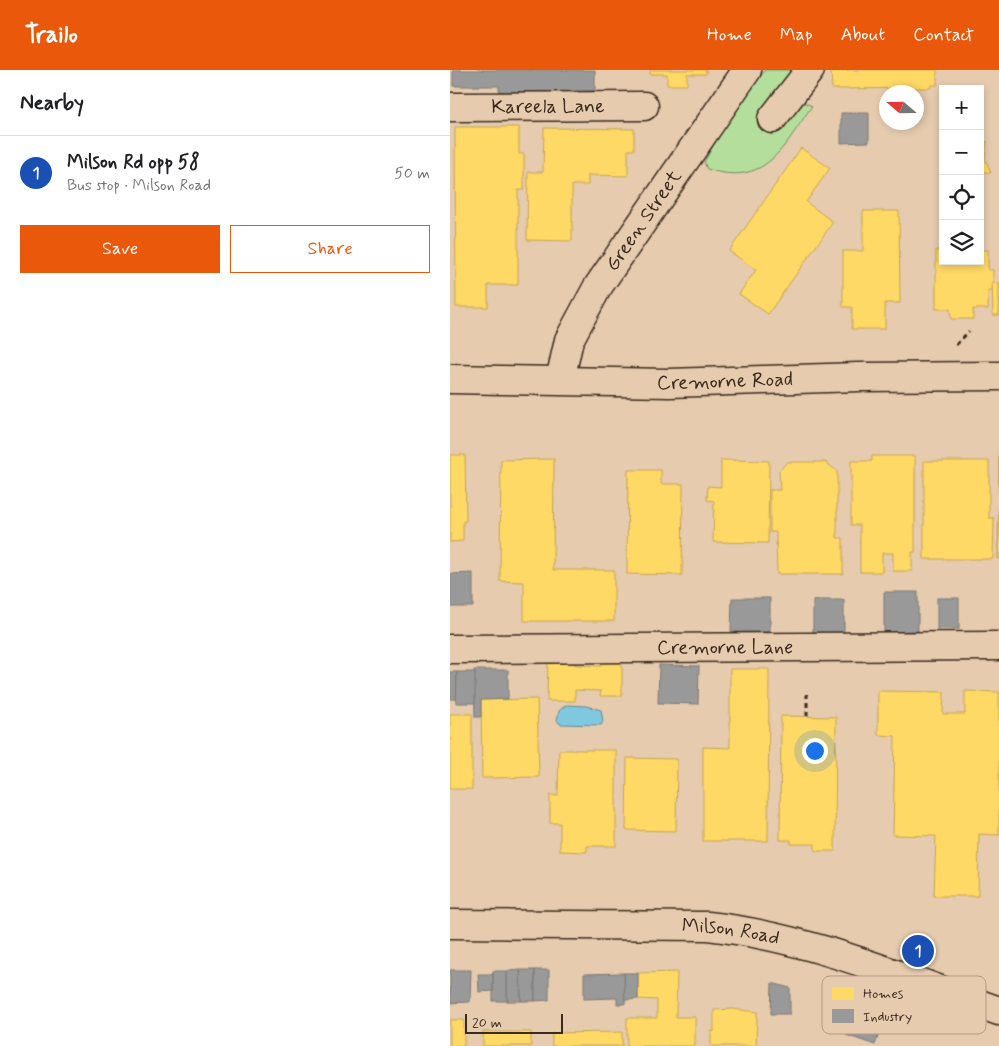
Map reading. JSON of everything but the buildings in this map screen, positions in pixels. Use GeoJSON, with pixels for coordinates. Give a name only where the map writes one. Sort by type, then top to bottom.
{"type":"FeatureCollection","features":[{"type":"Feature","properties":{"kind":"street","name":"Green Street"},"geometry":{"type":"LineString","coordinates":[[560,380],[569,340],[597,288],[748,70]]}},
{"type":"Feature","properties":{"kind":"street"},"geometry":{"type":"LineString","coordinates":[[772,119],[810,70]]}},
{"type":"Feature","properties":{"kind":"street","name":"Kareela Lane"},"geometry":{"type":"LineString","coordinates":[[450,107],[644,106]]}},
{"type":"Feature","properties":{"kind":"street","name":"Cremorne Road"},"geometry":{"type":"LineString","coordinates":[[450,379],[669,383],[859,377],[999,376]]}},
{"type":"Feature","properties":{"kind":"street","name":"Cremorne Lane"},"geometry":{"type":"LineString","coordinates":[[450,649],[999,646]]}},
{"type":"Feature","properties":{"kind":"street","name":"Milson Road"},"geometry":{"type":"LineString","coordinates":[[450,924],[708,926],[728,928],[804,944],[897,976]]}},
{"type":"Feature","properties":{"kind":"street","name":"Milson Road"},"geometry":{"type":"LineString","coordinates":[[986,1007],[999,1011]]}},
{"type":"Feature","properties":{"kind":"path"},"geometry":{"type":"LineString","coordinates":[[807,694],[807,716]]}},
{"type":"Feature","properties":{"kind":"green space"},"geometry":{"type":"Polygon","coordinates":[[[765,70],[801,70],[798,100],[812,106],[782,149],[759,168],[744,173],[727,173],[707,169],[704,162],[726,123],[765,70]]]}},
{"type":"Feature","properties":{"kind":"water"},"geometry":{"type":"Polygon","coordinates":[[[566,705],[586,706],[601,710],[603,721],[601,725],[560,724],[557,720],[559,711],[566,705]]]}},
{"type":"Feature","properties":{"kind":"place","name":"Milson Rd opp 58"},"geometry":{"type":"Point","coordinates":[918,951]}}]}
